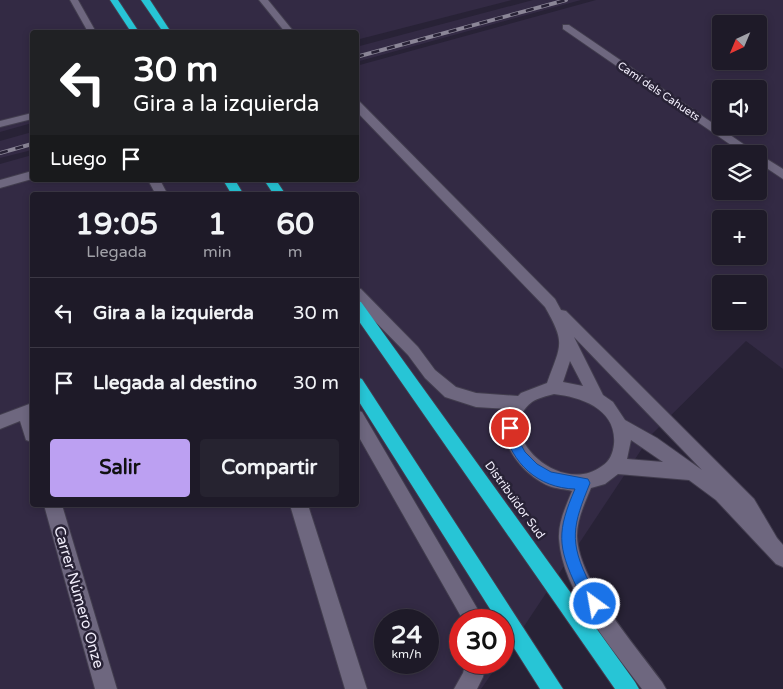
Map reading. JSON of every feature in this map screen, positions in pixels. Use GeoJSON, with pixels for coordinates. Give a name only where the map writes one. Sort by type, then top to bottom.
{"type":"FeatureCollection","features":[{"type":"Feature","properties":{"kind":"highway"},"geometry":{"type":"LineString","coordinates":[[114,0],[134,30]]}},
{"type":"Feature","properties":{"kind":"highway"},"geometry":{"type":"LineString","coordinates":[[145,0],[167,30]]}},
{"type":"Feature","properties":{"kind":"highway","name":"Distribuïdor Sud"},"geometry":{"type":"LineString","coordinates":[[359,310],[628,689]]}},
{"type":"Feature","properties":{"kind":"highway"},"geometry":{"type":"LineString","coordinates":[[359,388],[552,689]]}},
{"type":"Feature","properties":{"kind":"street"},"geometry":{"type":"LineString","coordinates":[[74,0],[91,30]]}},
{"type":"Feature","properties":{"kind":"street"},"geometry":{"type":"LineString","coordinates":[[263,0],[288,30]]}},
{"type":"Feature","properties":{"kind":"street","name":"Camí dels Cahuets"},"geometry":{"type":"LineString","coordinates":[[566,27],[739,145]]}},
{"type":"Feature","properties":{"kind":"street"},"geometry":{"type":"LineString","coordinates":[[359,107],[748,505],[777,552]]}},
{"type":"Feature","properties":{"kind":"street"},"geometry":{"type":"LineString","coordinates":[[0,124],[30,116]]}},
{"type":"Feature","properties":{"kind":"street"},"geometry":{"type":"LineString","coordinates":[[767,163],[782,173]]}},
{"type":"Feature","properties":{"kind":"street"},"geometry":{"type":"LineString","coordinates":[[0,184],[30,176]]}},
{"type":"Feature","properties":{"kind":"street"},"geometry":{"type":"LineString","coordinates":[[359,296],[413,351],[430,374],[451,392],[476,400],[520,403]]}},
{"type":"Feature","properties":{"kind":"street"},"geometry":{"type":"LineString","coordinates":[[550,303],[564,328],[568,344],[598,400]]}},
{"type":"Feature","properties":{"kind":"street"},"geometry":{"type":"LineString","coordinates":[[553,387],[568,344]]}},
{"type":"Feature","properties":{"kind":"street"},"geometry":{"type":"LineString","coordinates":[[553,387],[577,390],[598,400],[611,411],[620,425],[624,439],[622,454],[616,466],[596,480],[584,483],[548,478],[533,468],[521,456],[513,442],[510,428],[513,414],[520,403],[529,395],[553,387]]}},
{"type":"Feature","properties":{"kind":"street"},"geometry":{"type":"LineString","coordinates":[[0,422],[29,411]]}},
{"type":"Feature","properties":{"kind":"street"},"geometry":{"type":"LineString","coordinates":[[359,422],[468,609]]}},
{"type":"Feature","properties":{"kind":"street"},"geometry":{"type":"LineString","coordinates":[[620,425],[651,443],[722,494],[777,552]]}},
{"type":"Feature","properties":{"kind":"street"},"geometry":{"type":"LineString","coordinates":[[616,466],[655,468],[694,474]]}},
{"type":"Feature","properties":{"kind":"street"},"geometry":{"type":"LineString","coordinates":[[584,483],[569,519],[568,539],[573,564],[586,592],[655,689]]}},
{"type":"Feature","properties":{"kind":"street","name":"Carrer Número Onze"},"geometry":{"type":"LineString","coordinates":[[54,507],[106,689]]}},
{"type":"Feature","properties":{"kind":"street"},"geometry":{"type":"LineString","coordinates":[[300,507],[356,689]]}},
{"type":"Feature","properties":{"kind":"street"},"geometry":{"type":"LineString","coordinates":[[465,689],[474,674]]}},
{"type":"Feature","properties":{"kind":"shaded area"},"geometry":{"type":"Polygon","coordinates":[[[0,0],[512,0],[359,39],[359,30],[30,30],[30,124],[0,132],[0,0]]]}},
{"type":"Feature","properties":{"kind":"shaded area"},"geometry":{"type":"Polygon","coordinates":[[[533,0],[581,0],[359,61],[359,46],[533,0]]]}},
{"type":"Feature","properties":{"kind":"shaded area"},"geometry":{"type":"Polygon","coordinates":[[[596,0],[783,0],[783,369],[746,341],[651,435],[514,641],[514,609],[449,609],[449,674],[491,674],[481,689],[0,689],[0,164],[30,156],[30,182],[359,182],[359,65],[596,0]]]}},
{"type":"Feature","properties":{"kind":"shaded area"},"geometry":{"type":"Polygon","coordinates":[[[30,133],[30,150],[0,158],[0,141],[30,133]]]}},
{"type":"Feature","properties":{"kind":"railway"},"geometry":{"type":"LineString","coordinates":[[359,56],[566,0]]}},
{"type":"Feature","properties":{"kind":"railway"},"geometry":{"type":"LineString","coordinates":[[0,153],[30,145]]}},
{"type":"Feature","properties":{"kind":"route"},"geometry":{"type":"LineString","coordinates":[[510,428],[513,442],[521,456],[533,468],[548,478],[584,483],[569,519],[568,539],[573,564],[586,592],[595,604]]}}]}
